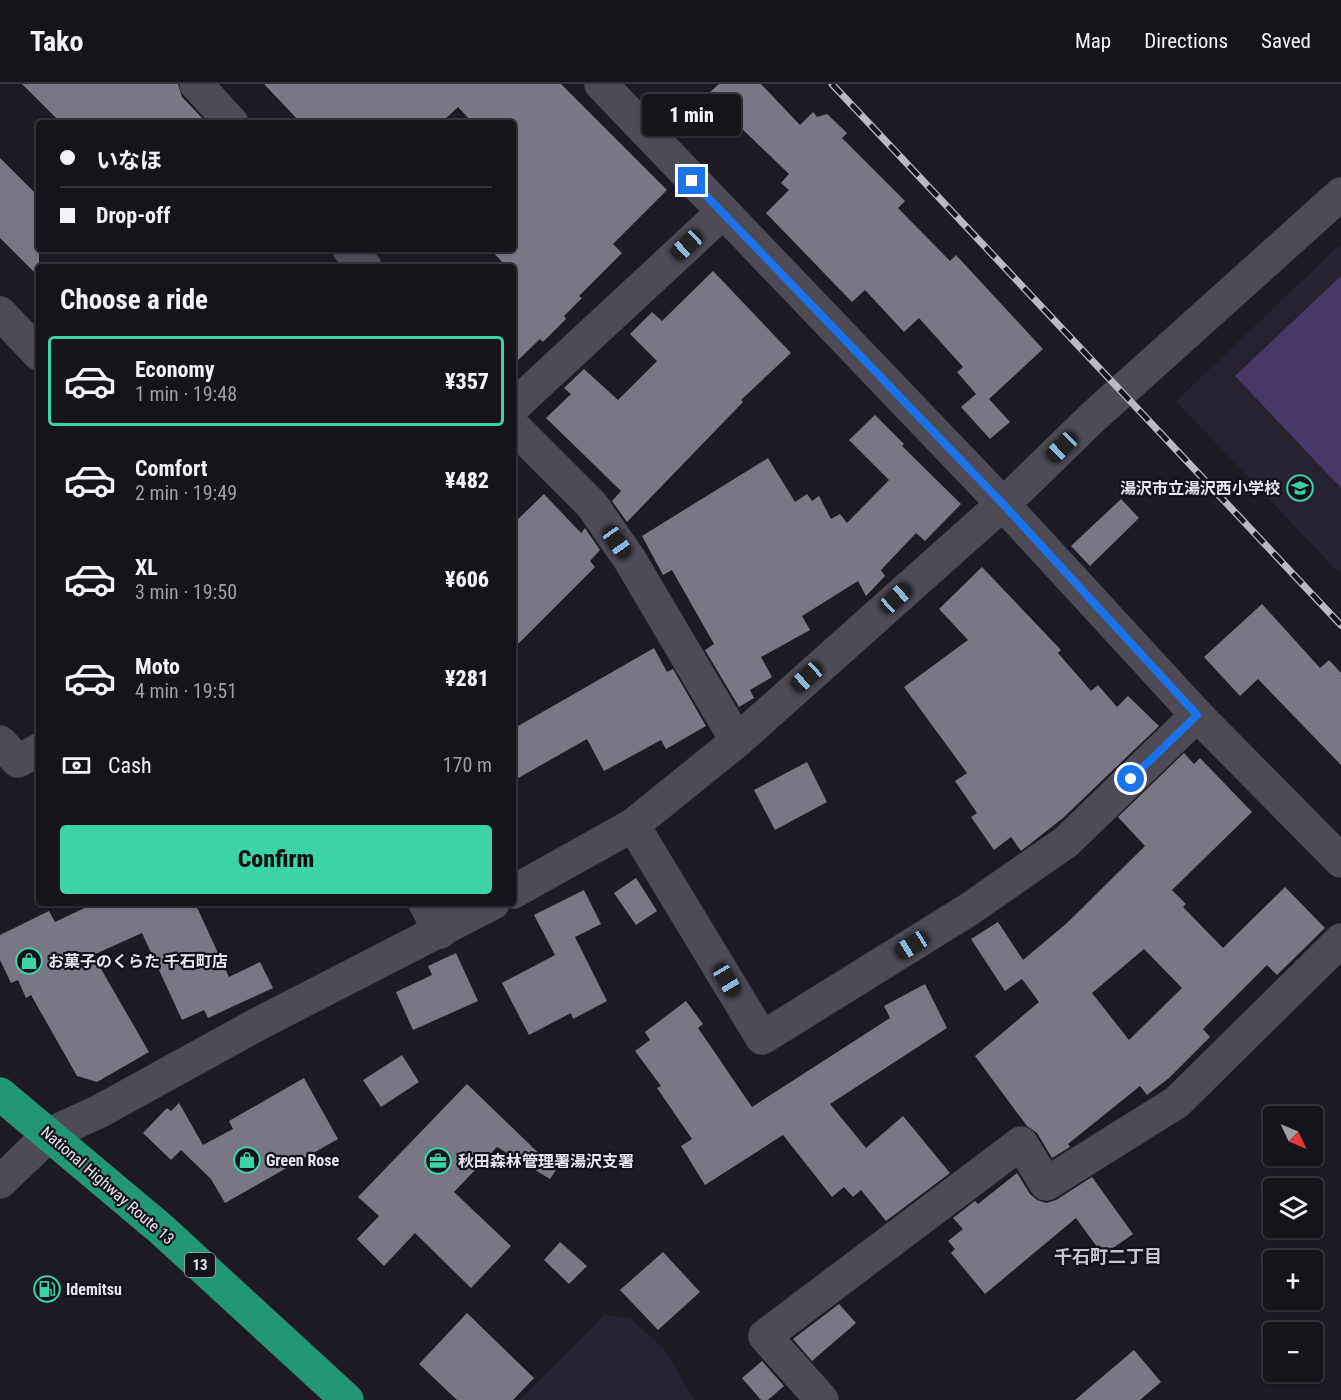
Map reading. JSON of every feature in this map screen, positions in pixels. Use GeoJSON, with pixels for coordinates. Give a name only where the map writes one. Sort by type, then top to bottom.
{"type":"FeatureCollection","features":[{"type":"Feature","properties":{"kind":"highway","name":"National Highway Route 13"},"geometry":{"type":"LineString","coordinates":[[0,1094],[161,1229],[347,1400]]}},
{"type":"Feature","properties":{"kind":"street"},"geometry":{"type":"LineString","coordinates":[[196,84],[229,120]]}},
{"type":"Feature","properties":{"kind":"street"},"geometry":{"type":"LineString","coordinates":[[601,84],[1002,503],[1197,715],[1341,861]]}},
{"type":"Feature","properties":{"kind":"street"},"geometry":{"type":"LineString","coordinates":[[516,890],[633,825],[737,741],[1341,194]]}},
{"type":"Feature","properties":{"kind":"street"},"geometry":{"type":"LineString","coordinates":[[516,404],[722,213]]}},
{"type":"Feature","properties":{"kind":"street"},"geometry":{"type":"LineString","coordinates":[[352,252],[362,264]]}},
{"type":"Feature","properties":{"kind":"street"},"geometry":{"type":"LineString","coordinates":[[0,313],[36,351]]}},
{"type":"Feature","properties":{"kind":"street"},"geometry":{"type":"LineString","coordinates":[[516,429],[598,514],[630,560],[737,741]]}},
{"type":"Feature","properties":{"kind":"street"},"geometry":{"type":"LineString","coordinates":[[633,825],[762,1038],[968,910],[1066,842],[1197,715]]}},
{"type":"Feature","properties":{"kind":"street"},"geometry":{"type":"LineString","coordinates":[[0,742],[18,760],[36,751]]}},
{"type":"Feature","properties":{"kind":"street"},"geometry":{"type":"LineString","coordinates":[[427,906],[440,932]]}},
{"type":"Feature","properties":{"kind":"street"},"geometry":{"type":"LineString","coordinates":[[0,1182],[50,1134],[100,1111],[258,1024],[488,906]]}},
{"type":"Feature","properties":{"kind":"street"},"geometry":{"type":"LineString","coordinates":[[822,1400],[765,1336],[1021,1143],[1047,1184],[1177,1102],[1341,940]]}},
{"type":"Feature","properties":{"kind":"shaded area","name":"湯沢市立湯沢西小学校"},"geometry":{"type":"Polygon","coordinates":[[[1341,244],[1341,575],[1176,401],[1341,244]]]}},
{"type":"Feature","properties":{"kind":"shaded area"},"geometry":{"type":"Polygon","coordinates":[[[1341,276],[1341,488],[1235,376],[1341,276]]]}},
{"type":"Feature","properties":{"kind":"shaded area"},"geometry":{"type":"Polygon","coordinates":[[[604,1315],[630,1318],[664,1349],[695,1400],[520,1400],[604,1315]]]}},
{"type":"Feature","properties":{"kind":"building"},"geometry":{"type":"Polygon","coordinates":[[[22,84],[178,84],[182,97],[204,120],[58,120],[22,84]]]}},
{"type":"Feature","properties":{"kind":"building"},"geometry":{"type":"Polygon","coordinates":[[[264,84],[561,84],[667,190],[613,244],[622,253],[579,296],[582,298],[564,316],[566,319],[543,342],[540,339],[516,362],[516,264],[504,264],[493,252],[516,252],[516,120],[470,120],[458,107],[444,120],[298,120],[264,84]]]}},
{"type":"Feature","properties":{"kind":"building"},"geometry":{"type":"Polygon","coordinates":[[[719,84],[761,84],[800,125],[813,112],[817,117],[827,114],[847,133],[842,138],[905,201],[898,208],[950,261],[956,255],[1043,349],[989,399],[1010,422],[990,439],[961,407],[976,394],[957,372],[963,367],[919,318],[904,332],[865,290],[852,302],[766,213],[789,190],[781,183],[789,174],[737,124],[726,134],[698,103],[719,84]]]}},
{"type":"Feature","properties":{"kind":"building"},"geometry":{"type":"Polygon","coordinates":[[[0,158],[36,194],[36,252],[39,252],[39,264],[36,264],[36,274],[0,238],[0,158]]]}},
{"type":"Feature","properties":{"kind":"building"},"geometry":{"type":"Polygon","coordinates":[[[713,271],[791,353],[741,400],[743,402],[627,522],[612,501],[621,491],[546,418],[571,394],[564,388],[584,369],[618,400],[657,361],[630,334],[652,312],[662,321],[713,271]]]}},
{"type":"Feature","properties":{"kind":"building"},"geometry":{"type":"Polygon","coordinates":[[[875,415],[904,444],[902,446],[961,504],[925,541],[916,533],[881,570],[885,576],[866,596],[858,581],[802,616],[810,630],[761,657],[772,677],[750,690],[754,698],[739,707],[705,650],[714,644],[672,570],[663,575],[642,536],[768,458],[795,502],[807,494],[812,501],[819,496],[831,519],[840,514],[847,523],[889,480],[849,440],[875,415]]]}},
{"type":"Feature","properties":{"kind":"building"},"geometry":{"type":"Polygon","coordinates":[[[544,494],[581,533],[585,528],[600,550],[590,561],[595,567],[516,646],[516,521],[544,494]]]}},
{"type":"Feature","properties":{"kind":"building"},"geometry":{"type":"Polygon","coordinates":[[[1121,499],[1139,518],[1090,566],[1071,546],[1121,499]]]}},
{"type":"Feature","properties":{"kind":"building"},"geometry":{"type":"Polygon","coordinates":[[[982,567],[1061,650],[1058,653],[1091,691],[1098,685],[1117,707],[1128,696],[1159,726],[1063,818],[1021,851],[1011,837],[994,850],[971,817],[977,813],[955,781],[967,773],[904,687],[968,640],[939,609],[982,567]]]}},
{"type":"Feature","properties":{"kind":"building"},"geometry":{"type":"Polygon","coordinates":[[[1262,604],[1320,668],[1329,660],[1341,673],[1341,765],[1258,679],[1240,696],[1204,657],[1262,604]]]}},
{"type":"Feature","properties":{"kind":"building"},"geometry":{"type":"Polygon","coordinates":[[[654,648],[667,672],[673,669],[706,726],[666,749],[661,740],[604,771],[587,739],[516,779],[516,727],[654,648]]]}},
{"type":"Feature","properties":{"kind":"building"},"geometry":{"type":"Polygon","coordinates":[[[1184,753],[1194,764],[1200,758],[1252,812],[1172,890],[1186,904],[1183,907],[1223,948],[1285,887],[1325,928],[1277,975],[1267,965],[1203,1029],[1210,1037],[1169,1078],[1147,1095],[1140,1086],[1068,1144],[1070,1147],[1052,1158],[1037,1133],[1027,1126],[975,1056],[1039,1002],[1022,979],[1005,991],[971,939],[998,922],[1023,960],[1067,923],[1145,846],[1118,817],[1184,753]],[[1144,949],[1092,993],[1129,1040],[1182,988],[1144,949]]]}},
{"type":"Feature","properties":{"kind":"building"},"geometry":{"type":"Polygon","coordinates":[[[807,762],[827,802],[775,830],[754,790],[807,762]]]}},
{"type":"Feature","properties":{"kind":"building"},"geometry":{"type":"Polygon","coordinates":[[[636,878],[657,911],[636,925],[614,893],[636,878]]]}},
{"type":"Feature","properties":{"kind":"building"},"geometry":{"type":"Polygon","coordinates":[[[584,890],[601,924],[575,937],[607,1001],[573,1019],[571,1013],[529,1035],[502,983],[555,955],[534,915],[584,890]]]}},
{"type":"Feature","properties":{"kind":"building"},"geometry":{"type":"Polygon","coordinates":[[[89,906],[196,906],[229,977],[260,962],[273,988],[208,1018],[204,1010],[182,1020],[142,933],[93,955],[149,1052],[97,1082],[77,1076],[31,995],[26,998],[18,980],[11,983],[0,960],[0,935],[49,911],[55,922],[89,906]]]}},
{"type":"Feature","properties":{"kind":"building"},"geometry":{"type":"Polygon","coordinates":[[[456,953],[478,1001],[413,1030],[396,992],[432,975],[428,966],[456,953]]]}},
{"type":"Feature","properties":{"kind":"building"},"geometry":{"type":"Polygon","coordinates":[[[925,984],[947,1028],[830,1104],[866,1148],[903,1116],[950,1173],[886,1221],[861,1190],[853,1197],[844,1187],[832,1197],[783,1135],[705,1185],[681,1146],[692,1139],[657,1088],[661,1086],[635,1051],[650,1040],[645,1032],[686,1001],[703,1024],[698,1028],[752,1107],[890,1018],[884,1006],[925,984]]]}},
{"type":"Feature","properties":{"kind":"building"},"geometry":{"type":"Polygon","coordinates":[[[402,1055],[419,1082],[381,1107],[363,1080],[402,1055]]]}},
{"type":"Feature","properties":{"kind":"building"},"geometry":{"type":"Polygon","coordinates":[[[304,1078],[338,1139],[225,1203],[211,1179],[181,1150],[171,1160],[143,1133],[167,1108],[171,1111],[179,1103],[203,1145],[233,1129],[229,1121],[304,1078]]]}},
{"type":"Feature","properties":{"kind":"building","name":"秋田森林管理署湯沢支署"},"geometry":{"type":"Polygon","coordinates":[[[467,1084],[556,1170],[550,1179],[497,1147],[454,1192],[511,1246],[471,1288],[415,1233],[384,1266],[357,1239],[379,1216],[358,1197],[467,1084]]]}},
{"type":"Feature","properties":{"kind":"building"},"geometry":{"type":"Polygon","coordinates":[[[1017,1173],[1030,1194],[1046,1203],[1056,1200],[1092,1177],[1133,1234],[1103,1255],[1076,1218],[985,1294],[951,1253],[955,1249],[948,1241],[963,1229],[953,1218],[975,1201],[978,1204],[1017,1173]]]}},
{"type":"Feature","properties":{"kind":"building"},"geometry":{"type":"Polygon","coordinates":[[[560,1242],[587,1266],[569,1284],[544,1260],[560,1242]]]}},
{"type":"Feature","properties":{"kind":"building"},"geometry":{"type":"Polygon","coordinates":[[[663,1252],[700,1292],[658,1330],[620,1290],[663,1252]]]}},
{"type":"Feature","properties":{"kind":"building"},"geometry":{"type":"Polygon","coordinates":[[[839,1304],[856,1323],[812,1361],[793,1339],[839,1304]]]}},
{"type":"Feature","properties":{"kind":"building"},"geometry":{"type":"Polygon","coordinates":[[[467,1313],[534,1378],[513,1400],[457,1400],[419,1364],[467,1313]]]}},
{"type":"Feature","properties":{"kind":"building"},"geometry":{"type":"Polygon","coordinates":[[[1134,1350],[1161,1382],[1140,1400],[1075,1400],[1134,1350]]]}},
{"type":"Feature","properties":{"kind":"building"},"geometry":{"type":"Polygon","coordinates":[[[762,1361],[784,1386],[768,1400],[761,1400],[742,1378],[762,1361]]]}},
{"type":"Feature","properties":{"kind":"railway"},"geometry":{"type":"LineString","coordinates":[[832,84],[1341,625]]}},
{"type":"Feature","properties":{"kind":"place","name":"湯沢市立湯沢西小学校"},"geometry":{"type":"Point","coordinates":[1300,488]}},
{"type":"Feature","properties":{"kind":"place","name":"お菓子のくらた 千石町店"},"geometry":{"type":"Point","coordinates":[29,961]}},
{"type":"Feature","properties":{"kind":"place","name":"Green Rose"},"geometry":{"type":"Point","coordinates":[247,1160]}},
{"type":"Feature","properties":{"kind":"place","name":"秋田森林管理署湯沢支署"},"geometry":{"type":"Point","coordinates":[438,1161]}},
{"type":"Feature","properties":{"kind":"place","name":"Idemitsu"},"geometry":{"type":"Point","coordinates":[47,1289]}},
{"type":"Feature","properties":{"kind":"district","name":"千石町二丁目"},"geometry":{"type":"Point","coordinates":[1108,1257]}},
{"type":"Feature","properties":{"kind":"route"},"geometry":{"type":"LineString","coordinates":[[692,181],[1002,503],[1197,715],[1131,779]]}}]}
